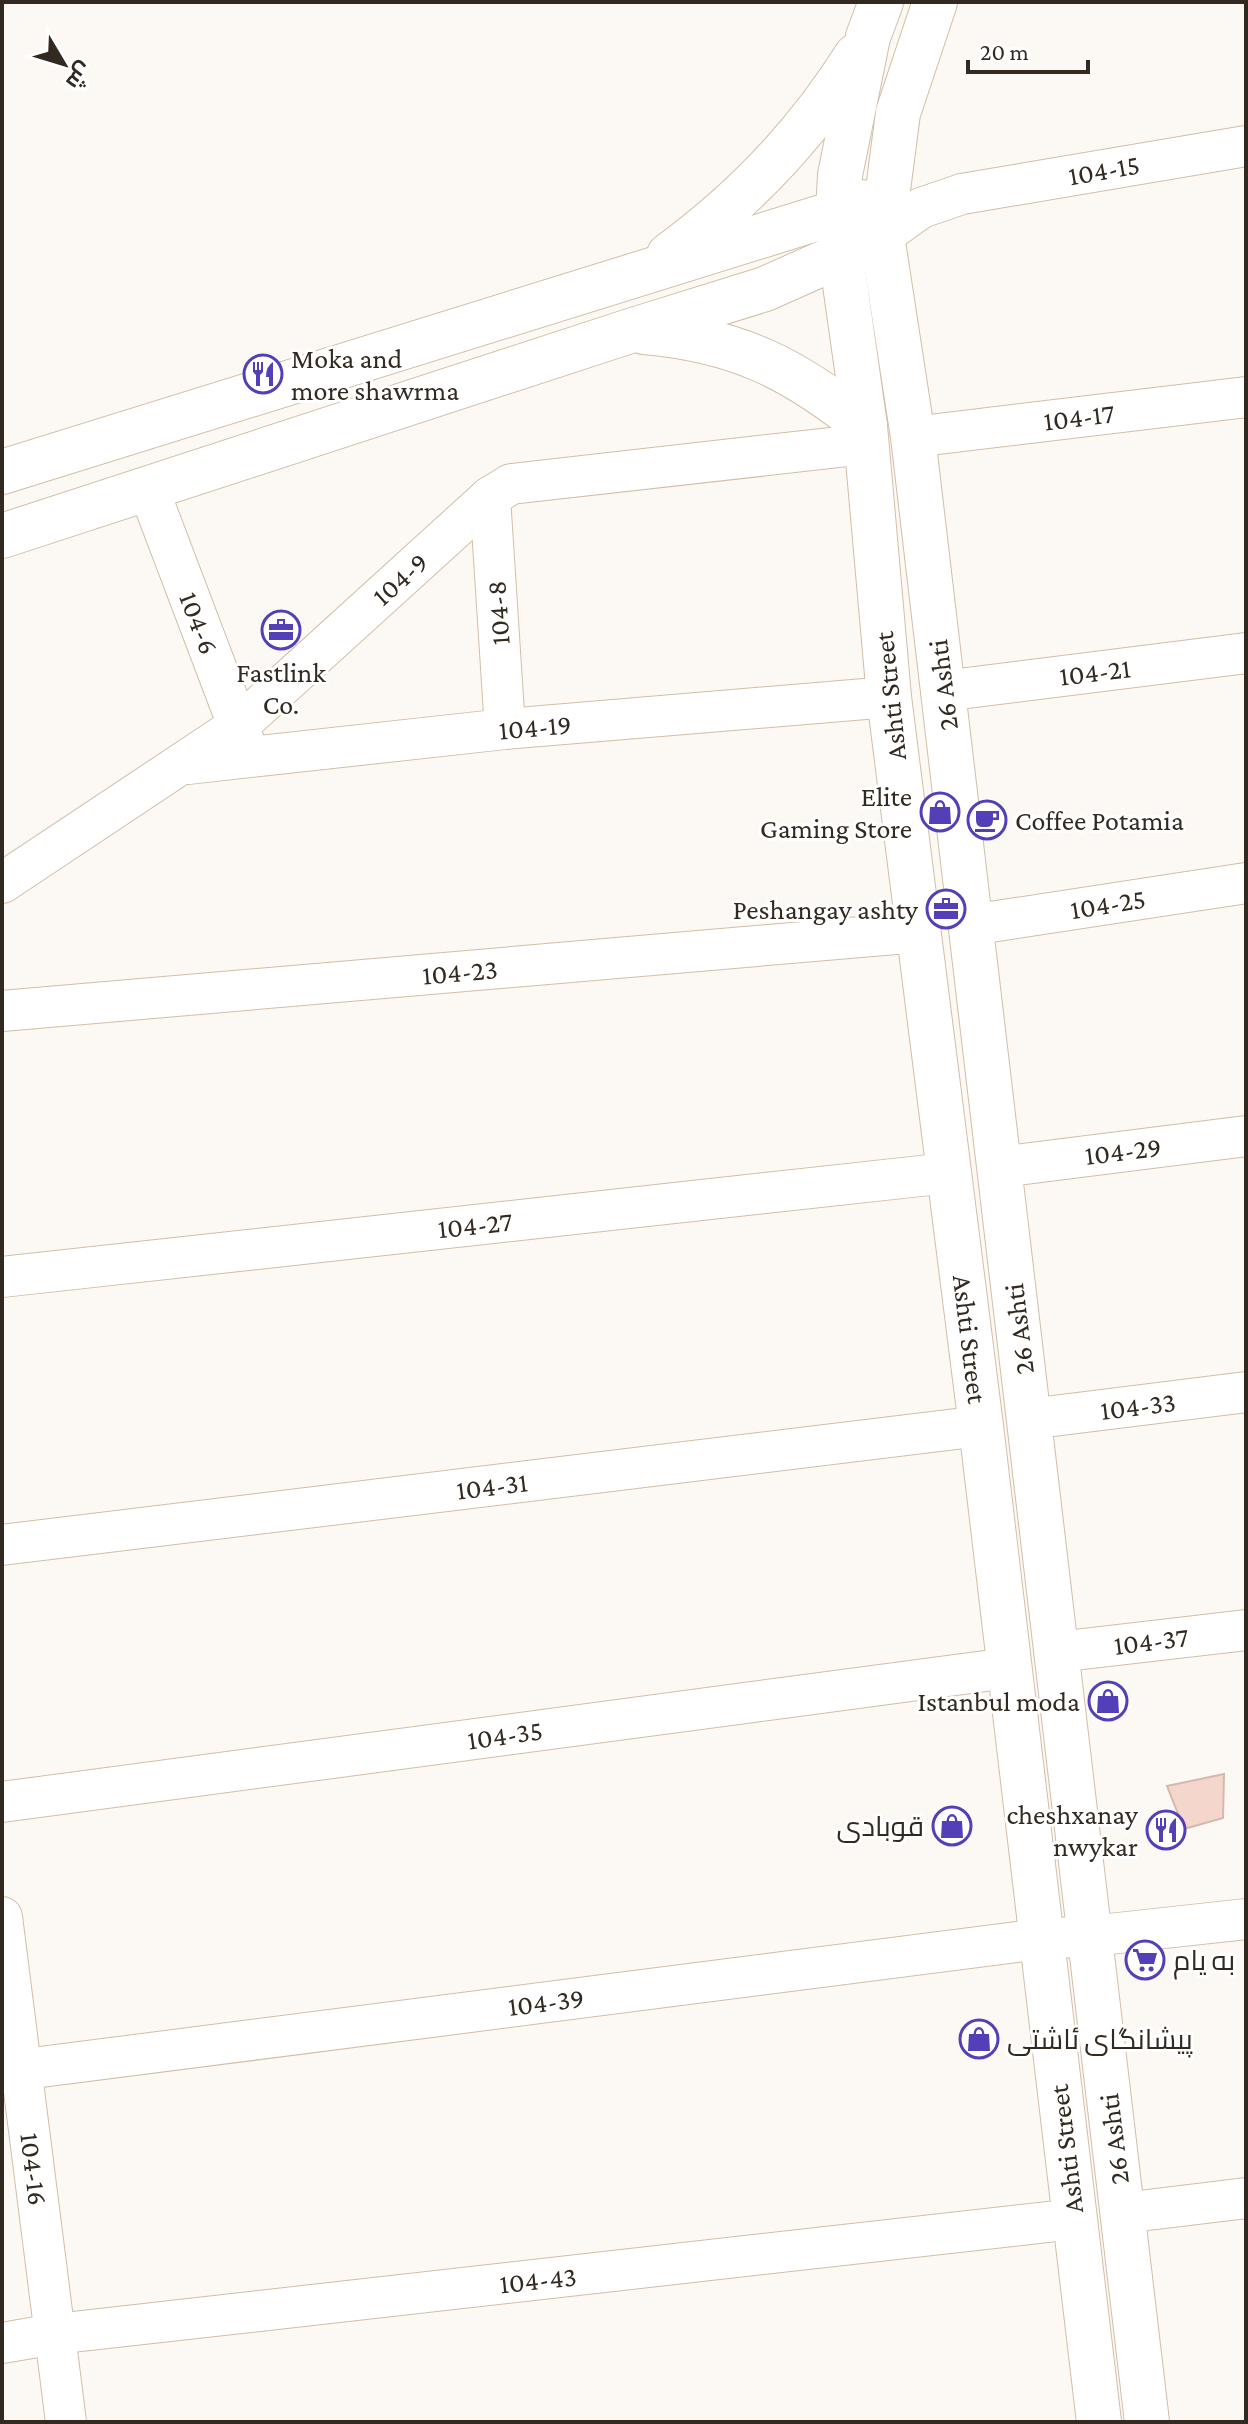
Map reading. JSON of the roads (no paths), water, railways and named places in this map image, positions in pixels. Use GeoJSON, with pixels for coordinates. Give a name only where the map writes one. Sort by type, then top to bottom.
{"type":"FeatureCollection","features":[{"type":"Feature","properties":{"kind":"main road","name":"26 Ashti"},"geometry":{"type":"LineString","coordinates":[[935,2],[898,113],[882,236],[913,437],[1147,2422]]}},
{"type":"Feature","properties":{"kind":"main road"},"geometry":{"type":"LineString","coordinates":[[645,272],[690,240],[770,167],[806,127],[839,83],[875,20]]}},
{"type":"Feature","properties":{"kind":"main road","name":"Ashti Street"},"geometry":{"type":"LineString","coordinates":[[875,20],[840,175],[838,212],[841,256],[865,435],[889,697],[981,1426],[1099,2422]]}},
{"type":"Feature","properties":{"kind":"main road"},"geometry":{"type":"LineString","coordinates":[[2,472],[838,212],[886,191]]}},
{"type":"Feature","properties":{"kind":"main road"},"geometry":{"type":"LineString","coordinates":[[2,536],[765,289],[882,236]]}},
{"type":"Feature","properties":{"kind":"main road"},"geometry":{"type":"LineString","coordinates":[[630,331],[681,335],[732,348],[780,366],[825,393],[865,435]]}},
{"type":"Feature","properties":{"kind":"street","name":"104-15"},"geometry":{"type":"LineString","coordinates":[[882,236],[921,208],[962,194],[1246,146]]}},
{"type":"Feature","properties":{"kind":"street","name":"104-15"},"geometry":{"type":"LineString","coordinates":[[886,191],[962,194]]}},
{"type":"Feature","properties":{"kind":"street","name":"104-17"},"geometry":{"type":"LineString","coordinates":[[913,437],[1246,397]]}},
{"type":"Feature","properties":{"kind":"street","name":"104-9"},"geometry":{"type":"LineString","coordinates":[[244,741],[490,497],[511,484],[865,435]]}},
{"type":"Feature","properties":{"kind":"street","name":"104-6"},"geometry":{"type":"LineString","coordinates":[[148,488],[244,741]]}},
{"type":"Feature","properties":{"kind":"street","name":"104-8"},"geometry":{"type":"LineString","coordinates":[[490,497],[505,729]]}},
{"type":"Feature","properties":{"kind":"street","name":"104-21"},"geometry":{"type":"LineString","coordinates":[[943,691],[1246,653]]}},
{"type":"Feature","properties":{"kind":"street","name":"104-19"},"geometry":{"type":"LineString","coordinates":[[2,883],[181,765],[244,741],[505,729],[889,697]]}},
{"type":"Feature","properties":{"kind":"street","name":"104-25"},"geometry":{"type":"LineString","coordinates":[[971,925],[1246,883]]}},
{"type":"Feature","properties":{"kind":"street","name":"104-23"},"geometry":{"type":"LineString","coordinates":[[2,1011],[919,932]]}},
{"type":"Feature","properties":{"kind":"street","name":"104-29"},"geometry":{"type":"LineString","coordinates":[[1000,1167],[1246,1136]]}},
{"type":"Feature","properties":{"kind":"street","name":"104-27"},"geometry":{"type":"LineString","coordinates":[[2,1277],[948,1173]]}},
{"type":"Feature","properties":{"kind":"street","name":"104-33"},"geometry":{"type":"LineString","coordinates":[[1029,1419],[1246,1392]]}},
{"type":"Feature","properties":{"kind":"street","name":"104-31"},"geometry":{"type":"LineString","coordinates":[[2,1545],[981,1426]]}},
{"type":"Feature","properties":{"kind":"street","name":"104-37"},"geometry":{"type":"LineString","coordinates":[[1057,1652],[1246,1630]]}},
{"type":"Feature","properties":{"kind":"street","name":"104-35"},"geometry":{"type":"LineString","coordinates":[[2,1802],[1008,1668]]}},
{"type":"Feature","properties":{"kind":"street","name":"104-16"},"geometry":{"type":"LineString","coordinates":[[2,1917],[12,2070],[55,2334],[66,2422]]}},
{"type":"Feature","properties":{"kind":"street","name":"104-39"},"geometry":{"type":"LineString","coordinates":[[12,2070],[1040,1939],[1246,1919]]}},
{"type":"Feature","properties":{"kind":"street"},"geometry":{"type":"LineString","coordinates":[[1123,2213],[1246,2198]]}},
{"type":"Feature","properties":{"kind":"street","name":"104-43"},"geometry":{"type":"LineString","coordinates":[[2,2343],[55,2334],[1074,2219]]}},
{"type":"Feature","properties":{"kind":"place","name":"Moka and more shawrma"},"geometry":{"type":"Point","coordinates":[263,374]}},
{"type":"Feature","properties":{"kind":"place","name":"Fastlink Co."},"geometry":{"type":"Point","coordinates":[281,630]}},
{"type":"Feature","properties":{"kind":"place","name":"Elite Gaming Store"},"geometry":{"type":"Point","coordinates":[940,812]}},
{"type":"Feature","properties":{"kind":"place","name":"Coffee Potamia"},"geometry":{"type":"Point","coordinates":[987,820]}},
{"type":"Feature","properties":{"kind":"place","name":"Peshangay ashty"},"geometry":{"type":"Point","coordinates":[946,909]}},
{"type":"Feature","properties":{"kind":"place","name":"Istanbul moda"},"geometry":{"type":"Point","coordinates":[1108,1701]}},
{"type":"Feature","properties":{"kind":"place","name":"قوبادی"},"geometry":{"type":"Point","coordinates":[952,1826]}},
{"type":"Feature","properties":{"kind":"place","name":"cheshxanay nwykar"},"geometry":{"type":"Point","coordinates":[1166,1830]}},
{"type":"Feature","properties":{"kind":"place","name":"به يام"},"geometry":{"type":"Point","coordinates":[1145,1960]}},
{"type":"Feature","properties":{"kind":"place","name":"پیشانگای ئاشتی"},"geometry":{"type":"Point","coordinates":[979,2039]}}]}
